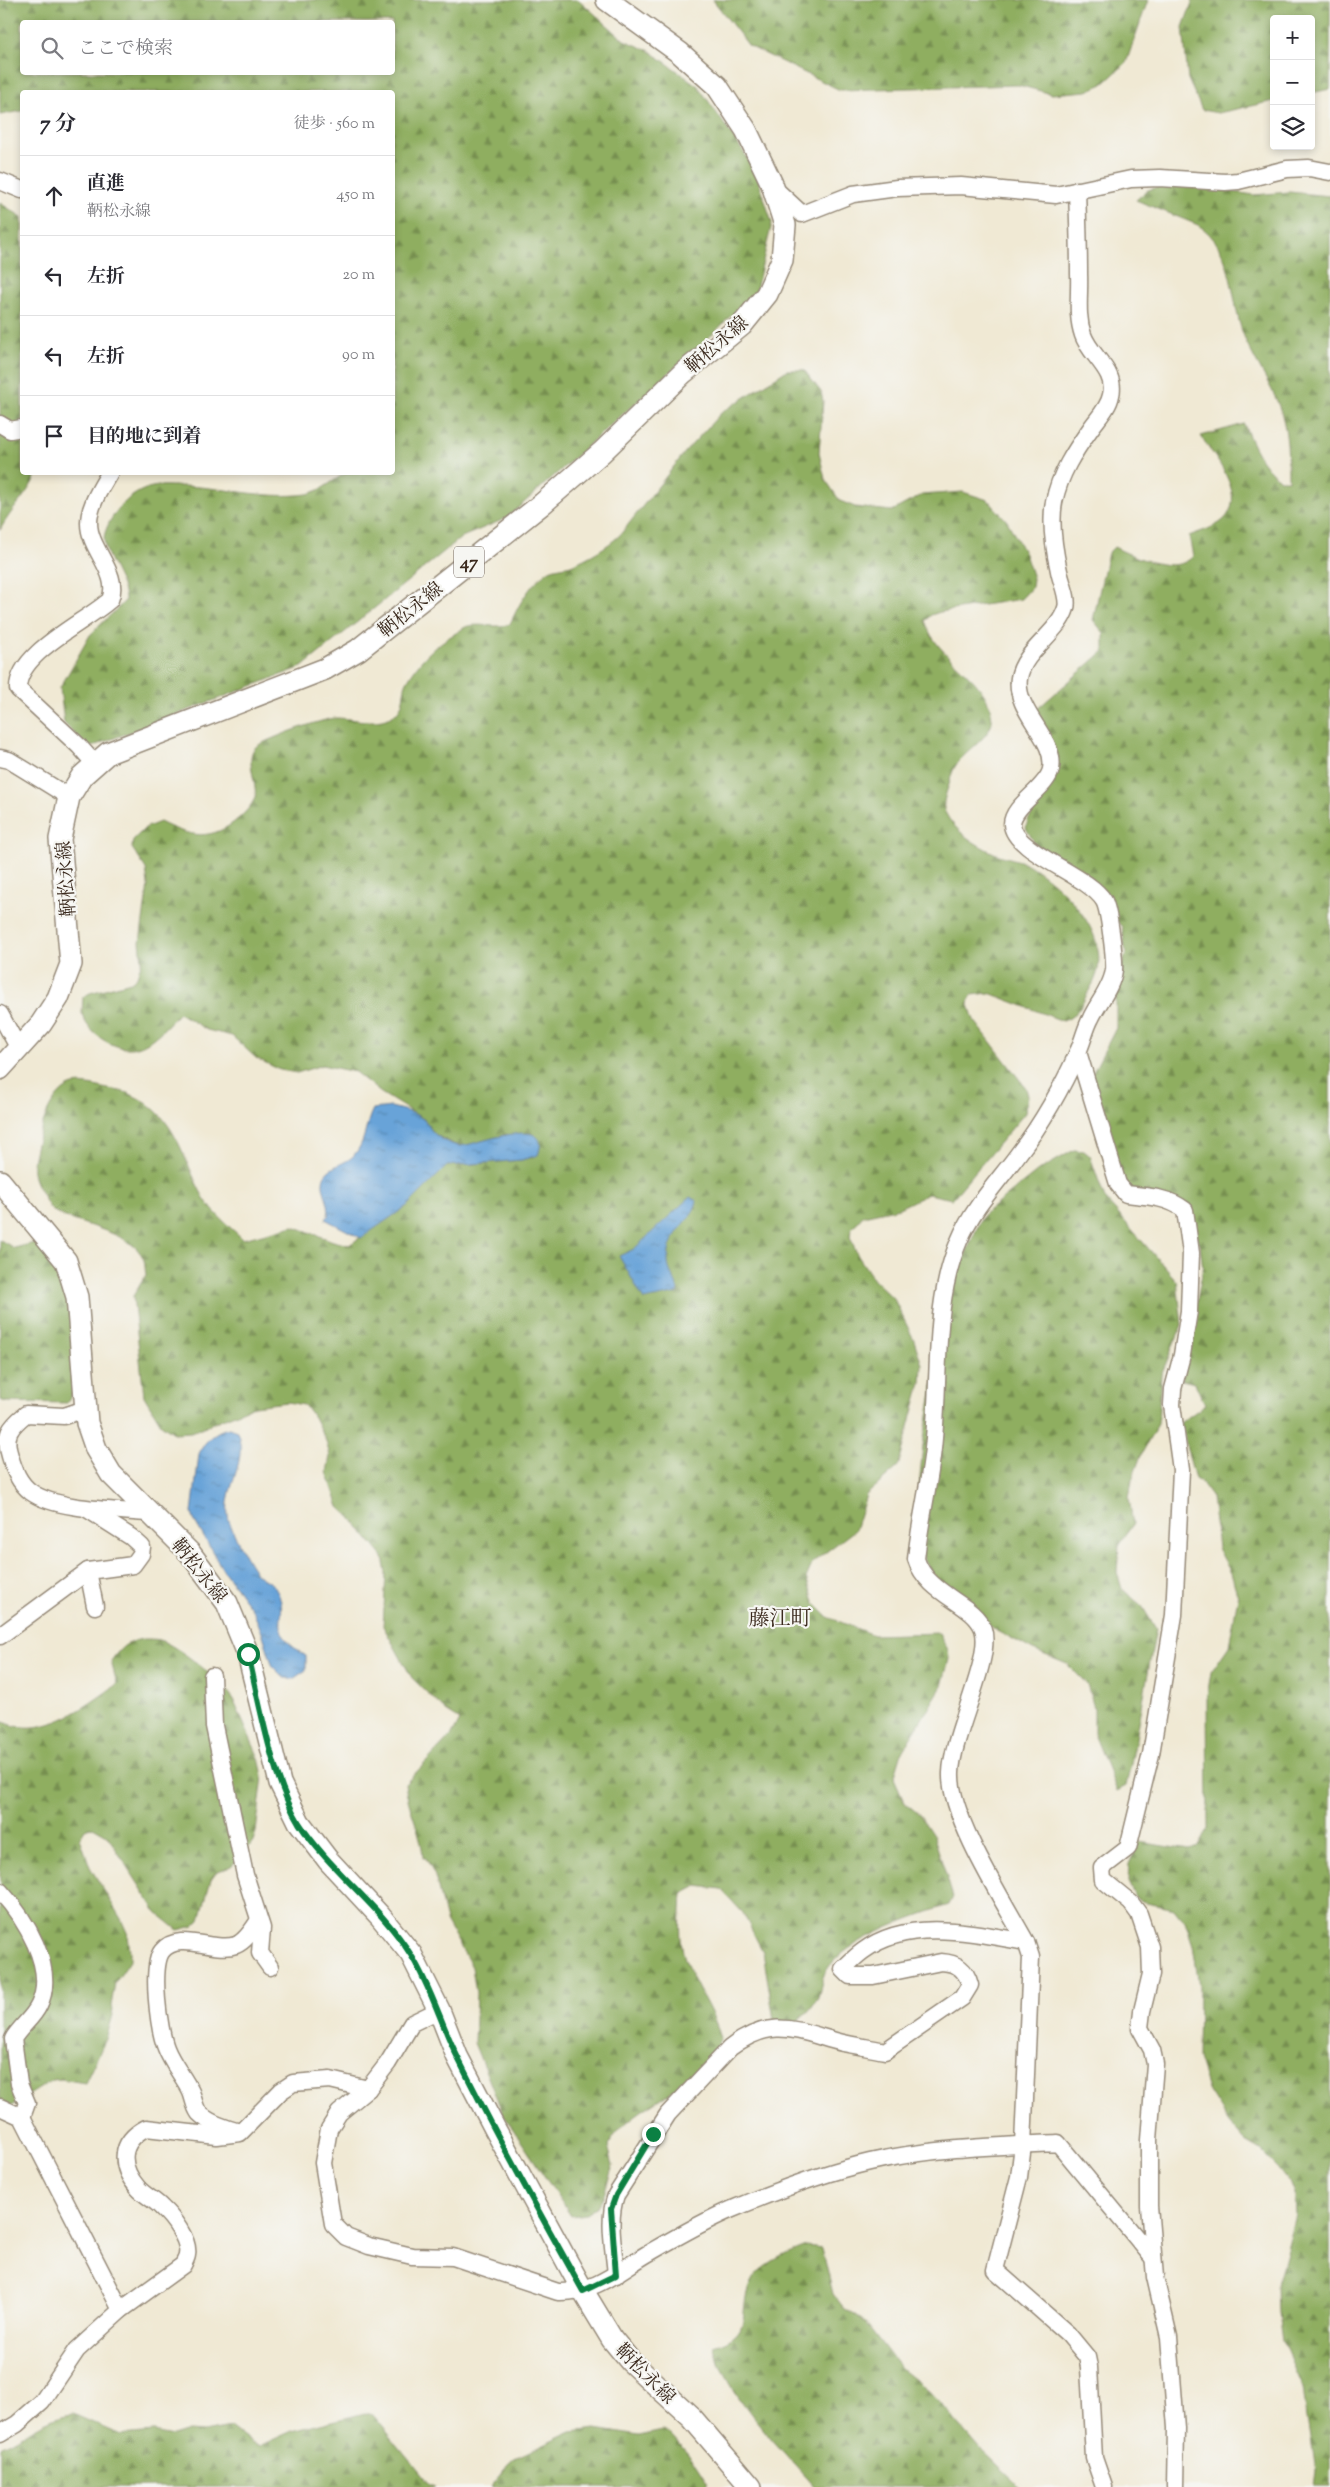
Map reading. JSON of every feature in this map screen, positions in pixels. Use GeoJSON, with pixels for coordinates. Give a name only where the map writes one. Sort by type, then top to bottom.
{"type":"FeatureCollection","features":[{"type":"Feature","properties":{"kind":"main road","name":"鞆松永線"},"geometry":{"type":"LineString","coordinates":[[0,1069],[18,1047],[41,1024],[58,998],[71,964],[60,839],[69,797],[82,776],[108,753],[325,669],[358,650],[542,504],[602,452],[683,374],[742,325],[767,294],[782,260],[785,225],[774,188],[746,130],[717,86],[680,53],[607,0]]}},
{"type":"Feature","properties":{"kind":"main road","name":"鞆松永線"},"geometry":{"type":"LineString","coordinates":[[0,1181],[66,1261],[77,1297],[87,1423],[96,1449],[111,1474],[190,1553],[227,1603],[248,1654],[280,1783],[299,1822],[328,1860],[380,1916],[411,1954],[439,2010],[461,2064],[583,2291],[612,2339],[631,2362],[692,2418],[751,2487]]}},
{"type":"Feature","properties":{"kind":"street"},"geometry":{"type":"LineString","coordinates":[[774,188],[802,214],[853,194],[897,188],[961,186],[1056,194],[1132,179],[1160,178],[1225,182],[1238,181],[1287,169],[1309,168],[1330,172]]}},
{"type":"Feature","properties":{"kind":"street"},"geometry":{"type":"LineString","coordinates":[[0,181],[20,189]]}},
{"type":"Feature","properties":{"kind":"street"},"geometry":{"type":"LineString","coordinates":[[1077,190],[1080,269],[1078,302],[1081,330],[1084,340],[1108,372],[1113,389],[1110,400],[1062,473],[1054,506],[1054,546],[1066,607],[1024,664],[1020,674],[1019,691],[1025,707],[1047,746],[1052,765],[1051,774],[1014,816],[1012,827],[1017,836],[1030,848],[1094,889],[1106,907],[1114,971],[1090,1019],[1078,1052],[1020,1152],[975,1209],[960,1238],[949,1266],[943,1292],[934,1442],[916,1559],[920,1570],[936,1589],[972,1615],[983,1628],[982,1660],[953,1750],[952,1790],[971,1840],[1026,1942],[1031,1957],[1023,2145],[1015,2196],[995,2270],[1068,2334],[1086,2356],[1089,2367],[1094,2458],[1104,2487]]}},
{"type":"Feature","properties":{"kind":"street"},"geometry":{"type":"LineString","coordinates":[[0,424],[10,430],[20,428]]}},
{"type":"Feature","properties":{"kind":"street"},"geometry":{"type":"LineString","coordinates":[[95,764],[79,746],[18,690],[17,682],[20,672],[38,650],[74,627],[110,600],[114,584],[92,540],[89,523],[92,505],[108,475]]}},
{"type":"Feature","properties":{"kind":"street"},"geometry":{"type":"LineString","coordinates":[[0,758],[9,760],[69,797]]}},
{"type":"Feature","properties":{"kind":"street"},"geometry":{"type":"LineString","coordinates":[[0,1014],[18,1047]]}},
{"type":"Feature","properties":{"kind":"street"},"geometry":{"type":"LineString","coordinates":[[1078,1052],[1118,1184],[1126,1194],[1154,1197],[1176,1203],[1185,1210],[1191,1254],[1189,1311],[1182,1355],[1173,1389],[1172,1405],[1181,1470],[1174,1615],[1151,1754],[1128,1848],[1102,1868],[1101,1873],[1103,1880],[1131,1904],[1139,1914],[1150,1947],[1151,1974],[1140,2028],[1152,2050],[1155,2064],[1149,2140],[1150,2206],[1155,2277],[1169,2336],[1176,2428],[1175,2487]]}},
{"type":"Feature","properties":{"kind":"street"},"geometry":{"type":"LineString","coordinates":[[87,1423],[79,1411],[64,1416],[26,1414],[6,1423],[8,1449],[15,1474],[31,1492],[60,1504],[148,1513]]}},
{"type":"Feature","properties":{"kind":"street"},"geometry":{"type":"LineString","coordinates":[[0,1636],[88,1572],[133,1565],[142,1554],[142,1547],[131,1536],[85,1508]]}},
{"type":"Feature","properties":{"kind":"street"},"geometry":{"type":"LineString","coordinates":[[88,1572],[95,1606]]}},
{"type":"Feature","properties":{"kind":"street"},"geometry":{"type":"LineString","coordinates":[[212,1676],[214,1726],[245,1875],[262,1928],[260,1953],[270,1967]]}},
{"type":"Feature","properties":{"kind":"street"},"geometry":{"type":"LineString","coordinates":[[0,1891],[13,1905],[36,1942],[42,1963],[43,1990],[40,2004],[13,2039],[19,2084],[27,2103],[22,2117]]}},
{"type":"Feature","properties":{"kind":"street"},"geometry":{"type":"LineString","coordinates":[[240,2133],[208,2120],[195,2107],[191,2092],[167,2050],[161,2033],[156,1971],[158,1958],[163,1950],[171,1945],[184,1942],[226,1947],[236,1945],[244,1940],[259,1920]]}},
{"type":"Feature","properties":{"kind":"street"},"geometry":{"type":"LineString","coordinates":[[616,2275],[611,2209],[616,2195],[668,2114],[739,2040],[781,2026],[792,2027],[844,2043],[885,2051],[962,1998],[970,1985],[968,1977],[958,1965],[941,1962],[873,1976],[850,1976],[842,1969],[864,1950],[903,1934],[928,1930],[964,1932],[1026,1942]]}},
{"type":"Feature","properties":{"kind":"street"},"geometry":{"type":"LineString","coordinates":[[439,2010],[412,2023],[388,2063],[368,2089],[339,2113],[329,2129],[324,2163],[333,2224],[346,2237],[369,2246],[412,2256],[453,2257],[494,2269],[558,2292],[583,2291],[616,2275],[646,2255],[728,2210],[804,2182],[870,2162],[961,2149],[1058,2143],[1153,2258]]}},
{"type":"Feature","properties":{"kind":"street"},"geometry":{"type":"LineString","coordinates":[[0,2434],[18,2424],[42,2402],[77,2350],[121,2310],[182,2265],[188,2254],[186,2244],[176,2225],[162,2207],[149,2198],[132,2181],[127,2171],[124,2154],[127,2143],[146,2128],[218,2136],[240,2133],[281,2090],[293,2082],[330,2080],[368,2089]]}},
{"type":"Feature","properties":{"kind":"street"},"geometry":{"type":"LineString","coordinates":[[0,2107],[22,2117],[121,2310]]}},
{"type":"Feature","properties":{"kind":"green space"},"geometry":{"type":"Polygon","coordinates":[[[0,0],[579,0],[624,40],[650,51],[698,86],[755,169],[772,223],[756,290],[718,329],[507,518],[462,537],[302,667],[88,748],[64,723],[60,688],[90,635],[125,601],[121,584],[104,541],[108,525],[122,504],[136,493],[155,486],[194,487],[259,494],[291,495],[313,492],[344,475],[395,475],[395,90],[20,90],[20,111],[0,115],[0,0]]]}},
{"type":"Feature","properties":{"kind":"green space"},"geometry":{"type":"Polygon","coordinates":[[[713,0],[1148,0],[1126,63],[1103,84],[1087,91],[1052,94],[1018,85],[840,90],[749,46],[713,0]]]}},
{"type":"Feature","properties":{"kind":"green space"},"geometry":{"type":"Polygon","coordinates":[[[1193,0],[1330,0],[1330,89],[1315,92],[1315,15],[1270,15],[1270,102],[1218,113],[1202,110],[1188,79],[1183,27],[1193,0]]]}},
{"type":"Feature","properties":{"kind":"green space"},"geometry":{"type":"Polygon","coordinates":[[[1172,183],[1254,195],[1289,192],[1330,196],[1330,2487],[1313,2487],[1315,2472],[1303,2389],[1282,2341],[1278,2313],[1277,2286],[1296,2215],[1295,2197],[1289,2182],[1279,2169],[1260,2150],[1246,2142],[1229,2123],[1209,2092],[1198,2058],[1199,1986],[1193,1945],[1185,1922],[1175,1909],[1142,1902],[1135,1897],[1128,1882],[1129,1864],[1139,1842],[1190,1850],[1197,1847],[1208,1828],[1207,1697],[1211,1672],[1229,1646],[1238,1597],[1231,1573],[1218,1548],[1212,1497],[1202,1483],[1195,1479],[1180,1423],[1205,1405],[1195,1383],[1182,1380],[1203,1269],[1200,1245],[1190,1215],[1143,1198],[1123,1182],[1089,1080],[1116,1028],[1116,985],[1126,954],[1122,927],[1084,885],[1038,849],[1026,828],[1028,820],[1055,778],[1036,710],[1104,651],[1104,633],[1093,620],[1108,553],[1114,547],[1155,563],[1166,565],[1186,562],[1193,556],[1189,536],[1215,526],[1224,520],[1232,506],[1230,485],[1226,474],[1201,436],[1244,424],[1254,448],[1268,468],[1280,480],[1288,480],[1288,454],[1281,412],[1245,339],[1224,258],[1218,245],[1198,225],[1136,200],[1148,190],[1172,183]]]}},
{"type":"Feature","properties":{"kind":"green space"},"geometry":{"type":"Polygon","coordinates":[[[0,203],[20,216],[20,475],[36,475],[0,530],[0,203]]]}},
{"type":"Feature","properties":{"kind":"green space"},"geometry":{"type":"Polygon","coordinates":[[[787,370],[804,370],[821,392],[823,401],[819,453],[825,479],[840,501],[855,507],[892,511],[922,495],[963,492],[988,500],[1007,521],[1025,554],[1033,578],[1032,587],[1021,599],[940,612],[931,615],[925,621],[940,648],[968,675],[984,695],[990,706],[992,719],[988,732],[954,768],[945,798],[944,810],[949,819],[966,837],[994,853],[1029,865],[1058,887],[1084,917],[1093,934],[1098,952],[1098,969],[1091,987],[1077,1012],[1063,1021],[989,993],[972,995],[968,1002],[974,1020],[1026,1088],[1028,1096],[1025,1113],[952,1199],[928,1194],[899,1208],[863,1216],[851,1229],[850,1237],[858,1256],[874,1280],[894,1299],[914,1340],[922,1365],[921,1383],[898,1467],[866,1495],[855,1530],[813,1562],[806,1578],[815,1604],[828,1617],[873,1635],[939,1633],[948,1650],[949,1659],[942,1686],[902,1752],[894,1778],[905,1803],[919,1814],[934,1837],[953,1897],[949,1905],[882,1930],[864,1939],[836,1959],[826,1971],[818,1997],[811,2008],[783,2032],[776,2027],[774,2020],[763,1952],[743,1913],[721,1889],[697,1886],[682,1894],[680,1927],[685,1959],[693,1979],[714,2018],[721,2039],[712,2052],[686,2080],[631,2119],[615,2135],[608,2146],[613,2165],[603,2198],[599,2205],[586,2214],[571,2216],[503,2114],[474,2043],[476,1993],[472,1967],[446,1921],[435,1876],[426,1858],[423,1858],[420,1839],[409,1803],[405,1784],[452,1735],[460,1720],[446,1711],[412,1678],[383,1626],[386,1573],[383,1557],[352,1519],[339,1507],[327,1472],[330,1456],[326,1441],[314,1417],[304,1405],[287,1402],[254,1406],[191,1432],[174,1433],[161,1424],[144,1396],[133,1296],[146,1275],[144,1260],[138,1250],[117,1235],[75,1221],[52,1210],[34,1177],[33,1162],[39,1135],[51,1104],[65,1089],[80,1084],[124,1092],[147,1104],[169,1126],[177,1139],[204,1198],[217,1215],[243,1239],[293,1226],[349,1245],[407,1206],[447,1166],[522,1160],[507,1134],[465,1146],[457,1146],[434,1134],[425,1120],[381,1093],[355,1072],[322,1065],[297,1073],[280,1070],[256,1058],[232,1036],[207,1030],[179,1013],[154,1038],[143,1045],[129,1048],[120,1047],[103,1040],[89,1028],[85,1020],[82,1013],[83,997],[90,993],[131,982],[137,977],[142,960],[140,942],[148,885],[146,869],[132,848],[133,840],[145,828],[160,822],[181,831],[201,835],[210,834],[229,826],[244,814],[254,800],[255,791],[251,756],[257,746],[296,729],[329,719],[374,721],[389,718],[395,714],[403,702],[408,680],[423,659],[435,648],[467,626],[500,626],[510,624],[526,595],[542,576],[550,570],[571,565],[584,559],[620,535],[686,451],[721,413],[787,370]]]}},
{"type":"Feature","properties":{"kind":"green space"},"geometry":{"type":"Polygon","coordinates":[[[1074,1150],[1084,1151],[1090,1156],[1105,1199],[1177,1281],[1182,1325],[1161,1375],[1158,1424],[1141,1455],[1132,1480],[1129,1498],[1133,1524],[1119,1545],[1117,1572],[1122,1589],[1142,1606],[1156,1629],[1126,1786],[1117,1791],[1094,1734],[1094,1708],[1087,1684],[1067,1664],[1033,1650],[957,1608],[944,1594],[923,1557],[916,1540],[913,1515],[918,1499],[923,1445],[950,1288],[983,1215],[1038,1171],[1074,1150]]]}},
{"type":"Feature","properties":{"kind":"green space"},"geometry":{"type":"Polygon","coordinates":[[[0,1240],[14,1248],[39,1242],[55,1268],[70,1302],[80,1381],[67,1403],[6,1402],[0,1400],[0,1240]]]}},
{"type":"Feature","properties":{"kind":"green space"},"geometry":{"type":"Polygon","coordinates":[[[144,1639],[159,1640],[167,1643],[188,1656],[219,1682],[232,1697],[259,1758],[263,1776],[256,1832],[253,1841],[243,1855],[231,1866],[216,1872],[211,1879],[200,1920],[194,1926],[178,1930],[157,1913],[107,1835],[93,1827],[85,1830],[80,1838],[90,1867],[121,1919],[128,1935],[130,1961],[115,1983],[111,2006],[113,2015],[106,2039],[85,2083],[61,2079],[53,2080],[3,2111],[0,2109],[0,1721],[17,1726],[35,1727],[73,1714],[117,1684],[111,1661],[125,1646],[133,1641],[144,1639]]]}},
{"type":"Feature","properties":{"kind":"green space"},"geometry":{"type":"Polygon","coordinates":[[[806,2246],[822,2248],[833,2294],[844,2308],[865,2322],[901,2369],[930,2392],[980,2449],[1020,2487],[815,2487],[771,2438],[743,2404],[731,2385],[713,2346],[727,2341],[740,2329],[747,2293],[755,2276],[768,2264],[806,2246]]]}},
{"type":"Feature","properties":{"kind":"green space"},"geometry":{"type":"Polygon","coordinates":[[[365,2413],[373,2415],[427,2481],[435,2487],[0,2487],[0,2447],[44,2423],[63,2416],[73,2414],[121,2435],[154,2432],[172,2436],[188,2431],[204,2432],[230,2427],[251,2443],[259,2446],[292,2431],[365,2413]]]}},
{"type":"Feature","properties":{"kind":"green space"},"geometry":{"type":"Polygon","coordinates":[[[596,2429],[639,2436],[663,2431],[671,2434],[688,2453],[707,2482],[708,2487],[490,2487],[517,2457],[571,2432],[596,2429]]]}},
{"type":"Feature","properties":{"kind":"water"},"geometry":{"type":"Polygon","coordinates":[[[391,1107],[419,1117],[425,1121],[437,1136],[459,1146],[510,1134],[524,1133],[535,1135],[540,1142],[538,1155],[522,1160],[447,1166],[407,1206],[361,1238],[325,1219],[329,1211],[324,1190],[324,1177],[327,1172],[350,1158],[358,1150],[373,1109],[391,1107]]]}},
{"type":"Feature","properties":{"kind":"water"},"geometry":{"type":"Polygon","coordinates":[[[690,1197],[697,1201],[694,1209],[676,1234],[669,1250],[669,1269],[678,1293],[644,1300],[619,1256],[634,1249],[690,1197]]]}},
{"type":"Feature","properties":{"kind":"water"},"geometry":{"type":"Polygon","coordinates":[[[229,1428],[237,1431],[240,1453],[229,1494],[229,1522],[249,1563],[257,1574],[273,1586],[280,1598],[282,1606],[281,1630],[285,1638],[306,1656],[306,1670],[293,1679],[284,1678],[273,1667],[253,1611],[223,1570],[194,1520],[192,1513],[199,1454],[211,1437],[229,1428]]]}},
{"type":"Feature","properties":{"kind":"district","name":"藤江町"},"geometry":{"type":"Point","coordinates":[780,1618]}},
{"type":"Feature","properties":{"kind":"route"},"geometry":{"type":"LineString","coordinates":[[248,1654],[280,1783],[299,1822],[328,1860],[380,1916],[411,1954],[439,2010],[457,2056],[494,2129],[583,2291],[616,2275],[611,2209],[616,2195],[653,2134]]}}]}
